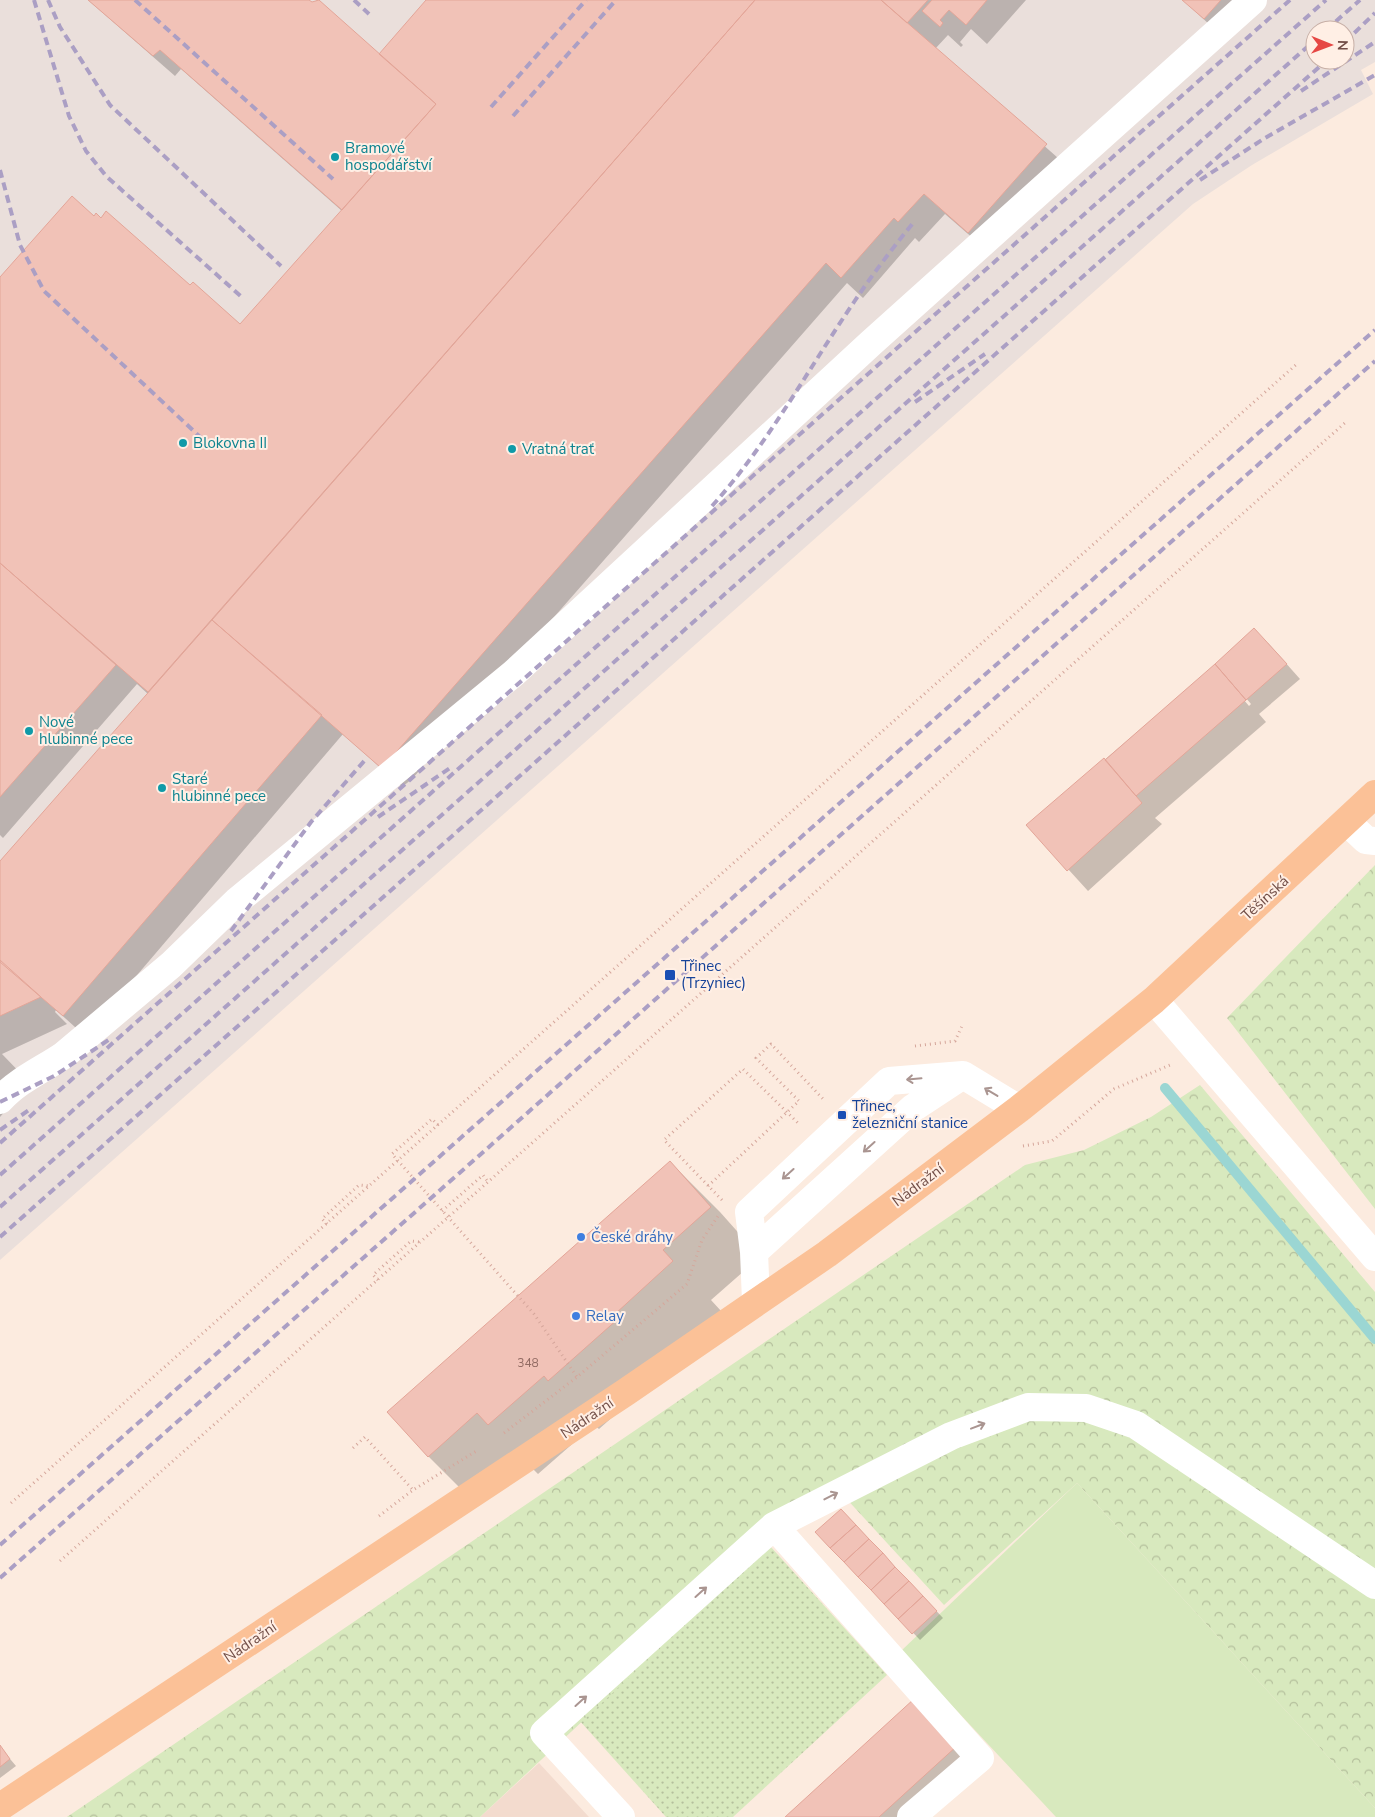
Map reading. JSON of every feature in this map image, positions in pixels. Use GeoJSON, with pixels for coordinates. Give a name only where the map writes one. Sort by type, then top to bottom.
{"type":"FeatureCollection","features":[{"type":"Feature","properties":{"kind":"main road","name":"Těšínská"},"geometry":{"type":"LineString","coordinates":[[1154,1000],[1375,794]]}},
{"type":"Feature","properties":{"kind":"main road","name":"Nádražní"},"geometry":{"type":"LineString","coordinates":[[0,1807],[626,1392],[827,1254],[1019,1108],[1154,1000]]}},
{"type":"Feature","properties":{"kind":"street"},"geometry":{"type":"LineString","coordinates":[[0,1100],[19,1082],[48,1067],[72,1049],[172,964],[237,901],[514,673],[863,350],[1253,0]]}},
{"type":"Feature","properties":{"kind":"street"},"geometry":{"type":"LineString","coordinates":[[1346,822],[1366,840],[1375,842]]}},
{"type":"Feature","properties":{"kind":"street"},"geometry":{"type":"LineString","coordinates":[[1154,1000],[1375,1257]]}},
{"type":"Feature","properties":{"kind":"street"},"geometry":{"type":"LineString","coordinates":[[756,1301],[754,1252],[749,1212],[890,1081],[963,1074],[1019,1108]]}},
{"type":"Feature","properties":{"kind":"street"},"geometry":{"type":"LineString","coordinates":[[621,1817],[544,1733],[774,1526],[951,1436],[1028,1407],[1086,1408],[1136,1425],[1375,1585]]}},
{"type":"Feature","properties":{"kind":"street"},"geometry":{"type":"LineString","coordinates":[[774,1526],[980,1758],[911,1817]]}},
{"type":"Feature","properties":{"kind":"path"},"geometry":{"type":"LineString","coordinates":[[11,1503],[1298,363]]}},
{"type":"Feature","properties":{"kind":"path"},"geometry":{"type":"LineString","coordinates":[[60,1561],[1346,422]]}},
{"type":"Feature","properties":{"kind":"path"},"geometry":{"type":"LineString","coordinates":[[708,1186],[799,1101],[756,1058],[771,1044],[825,1101]]}},
{"type":"Feature","properties":{"kind":"path"},"geometry":{"type":"LineString","coordinates":[[1021,1146],[1052,1141],[1114,1089],[1200,1053]]}},
{"type":"Feature","properties":{"kind":"path"},"geometry":{"type":"LineString","coordinates":[[726,1204],[664,1140],[742,1069],[787,1112]]}},
{"type":"Feature","properties":{"kind":"path"},"geometry":{"type":"LineString","coordinates":[[438,1125],[432,1119],[392,1154],[534,1314],[577,1377],[687,1284],[702,1240],[721,1211]]}},
{"type":"Feature","properties":{"kind":"path"},"geometry":{"type":"LineString","coordinates":[[327,1224],[322,1219],[359,1185],[372,1186],[399,1162]]}},
{"type":"Feature","properties":{"kind":"path"},"geometry":{"type":"LineString","coordinates":[[442,1211],[483,1176],[488,1182]]}},
{"type":"Feature","properties":{"kind":"path"},"geometry":{"type":"LineString","coordinates":[[378,1280],[373,1275],[411,1241],[423,1242],[449,1219]]}},
{"type":"Feature","properties":{"kind":"path"},"geometry":{"type":"LineString","coordinates":[[353,1448],[365,1437],[414,1490]]}},
{"type":"Feature","properties":{"kind":"shaded area"},"geometry":{"type":"Polygon","coordinates":[[[0,0],[1375,0],[1375,62],[1361,70],[1373,94],[1252,165],[1193,204],[0,1260],[0,0]]]}},
{"type":"Feature","properties":{"kind":"shaded area"},"geometry":{"type":"Polygon","coordinates":[[[539,1763],[589,1817],[480,1817],[539,1763]]]}},
{"type":"Feature","properties":{"kind":"green space"},"geometry":{"type":"Polygon","coordinates":[[[1375,865],[1375,1209],[1227,1018],[1375,865]]]}},
{"type":"Feature","properties":{"kind":"green space"},"geometry":{"type":"Polygon","coordinates":[[[1200,1085],[1375,1292],[1375,1808],[1077,1483],[944,1605],[843,1495],[770,1546],[480,1817],[67,1817],[1025,1165],[1084,1150],[1151,1117],[1200,1085]]]}},
{"type":"Feature","properties":{"kind":"green space"},"geometry":{"type":"Polygon","coordinates":[[[1077,1483],[1375,1808],[1375,1817],[1056,1817],[901,1651],[1077,1483]]]}},
{"type":"Feature","properties":{"kind":"green space"},"geometry":{"type":"Polygon","coordinates":[[[770,1546],[887,1675],[733,1817],[666,1817],[579,1720],[770,1546]]]}},
{"type":"Feature","properties":{"kind":"building","name":"Bramové hospodářství"},"geometry":{"type":"Polygon","coordinates":[[[88,0],[309,0],[312,2],[319,0],[436,104],[342,210],[160,50],[153,56],[88,0]]]}},
{"type":"Feature","properties":{"kind":"building","name":"Blokovna II"},"geometry":{"type":"Polygon","coordinates":[[[426,0],[755,0],[148,692],[0,563],[0,277],[72,196],[94,216],[96,213],[101,218],[106,211],[190,285],[193,282],[240,324],[436,104],[379,54],[426,0]]]}},
{"type":"Feature","properties":{"kind":"building","name":"Vratná trať"},"geometry":{"type":"Polygon","coordinates":[[[755,0],[881,0],[1047,144],[968,233],[924,194],[898,222],[894,218],[841,278],[826,263],[391,758],[380,767],[212,620],[755,0]]]}},
{"type":"Feature","properties":{"kind":"building"},"geometry":{"type":"Polygon","coordinates":[[[881,0],[928,0],[907,23],[881,0]]]}},
{"type":"Feature","properties":{"kind":"building"},"geometry":{"type":"Polygon","coordinates":[[[932,0],[987,0],[966,25],[949,10],[940,20],[943,23],[940,27],[922,11],[932,0]]]}},
{"type":"Feature","properties":{"kind":"building"},"geometry":{"type":"Polygon","coordinates":[[[1182,0],[1221,0],[1204,19],[1182,0]]]}},
{"type":"Feature","properties":{"kind":"building","name":"Nové hlubinné pece"},"geometry":{"type":"Polygon","coordinates":[[[0,563],[116,665],[0,797],[0,563]]]}},
{"type":"Feature","properties":{"kind":"building","name":"Staré hlubinné pece"},"geometry":{"type":"Polygon","coordinates":[[[212,620],[322,715],[63,1016],[0,962],[0,861],[212,620]]]}},
{"type":"Feature","properties":{"kind":"building"},"geometry":{"type":"Polygon","coordinates":[[[1254,628],[1287,664],[1246,700],[1215,664],[1254,628]]]}},
{"type":"Feature","properties":{"kind":"building"},"geometry":{"type":"Polygon","coordinates":[[[1215,664],[1246,700],[1136,796],[1105,760],[1215,664]]]}},
{"type":"Feature","properties":{"kind":"building"},"geometry":{"type":"Polygon","coordinates":[[[1104,758],[1142,803],[1067,871],[1026,825],[1104,758]]]}},
{"type":"Feature","properties":{"kind":"building"},"geometry":{"type":"Polygon","coordinates":[[[0,960],[41,997],[0,1016],[0,960]]]}},
{"type":"Feature","properties":{"kind":"building"},"geometry":{"type":"Polygon","coordinates":[[[670,1161],[711,1207],[663,1250],[673,1261],[615,1314],[619,1318],[548,1381],[544,1376],[488,1425],[477,1413],[428,1457],[387,1412],[670,1161]]]}},
{"type":"Feature","properties":{"kind":"building"},"geometry":{"type":"Polygon","coordinates":[[[841,1509],[856,1525],[830,1548],[815,1532],[841,1509]]]}},
{"type":"Feature","properties":{"kind":"building"},"geometry":{"type":"Polygon","coordinates":[[[856,1525],[869,1539],[844,1562],[830,1548],[856,1525]]]}},
{"type":"Feature","properties":{"kind":"building"},"geometry":{"type":"Polygon","coordinates":[[[869,1539],[883,1553],[858,1577],[844,1562],[869,1539]]]}},
{"type":"Feature","properties":{"kind":"building"},"geometry":{"type":"Polygon","coordinates":[[[883,1553],[895,1567],[871,1590],[858,1577],[883,1553]]]}},
{"type":"Feature","properties":{"kind":"building"},"geometry":{"type":"Polygon","coordinates":[[[895,1567],[909,1581],[884,1604],[871,1590],[895,1567]]]}},
{"type":"Feature","properties":{"kind":"building"},"geometry":{"type":"Polygon","coordinates":[[[909,1581],[923,1596],[898,1619],[884,1604],[909,1581]]]}},
{"type":"Feature","properties":{"kind":"building"},"geometry":{"type":"Polygon","coordinates":[[[923,1596],[937,1611],[912,1634],[898,1619],[923,1596]]]}},
{"type":"Feature","properties":{"kind":"building"},"geometry":{"type":"Polygon","coordinates":[[[915,1698],[958,1745],[879,1817],[785,1817],[915,1698]]]}},
{"type":"Feature","properties":{"kind":"building"},"geometry":{"type":"Polygon","coordinates":[[[0,1745],[10,1759],[0,1767],[0,1745]]]}},
{"type":"Feature","properties":{"kind":"waterway"},"geometry":{"type":"LineString","coordinates":[[1165,1088],[1375,1339]]}},
{"type":"Feature","properties":{"kind":"railway"},"geometry":{"type":"LineString","coordinates":[[34,0],[69,116],[86,151],[106,176],[244,299]]}},
{"type":"Feature","properties":{"kind":"railway"},"geometry":{"type":"LineString","coordinates":[[48,0],[60,27],[110,105],[281,266]]}},
{"type":"Feature","properties":{"kind":"railway"},"geometry":{"type":"LineString","coordinates":[[135,0],[333,179]]}},
{"type":"Feature","properties":{"kind":"railway"},"geometry":{"type":"LineString","coordinates":[[354,0],[369,14]]}},
{"type":"Feature","properties":{"kind":"railway"},"geometry":{"type":"LineString","coordinates":[[491,107],[586,0]]}},
{"type":"Feature","properties":{"kind":"railway"},"geometry":{"type":"LineString","coordinates":[[513,116],[616,0]]}},
{"type":"Feature","properties":{"kind":"railway"},"geometry":{"type":"LineString","coordinates":[[0,1143],[1290,0]]}},
{"type":"Feature","properties":{"kind":"railway"},"geometry":{"type":"LineString","coordinates":[[0,1175],[1326,0]]}},
{"type":"Feature","properties":{"kind":"railway"},"geometry":{"type":"LineString","coordinates":[[1337,20],[1360,0]]}},
{"type":"Feature","properties":{"kind":"railway"},"geometry":{"type":"LineString","coordinates":[[1355,32],[1375,13]]}},
{"type":"Feature","properties":{"kind":"railway"},"geometry":{"type":"LineString","coordinates":[[1301,91],[1375,42]]}},
{"type":"Feature","properties":{"kind":"railway"},"geometry":{"type":"LineString","coordinates":[[0,1207],[1305,49]]}},
{"type":"Feature","properties":{"kind":"railway"},"geometry":{"type":"LineString","coordinates":[[0,1237],[1316,70]]}},
{"type":"Feature","properties":{"kind":"railway"},"geometry":{"type":"LineString","coordinates":[[1200,180],[1265,138],[1375,75]]}},
{"type":"Feature","properties":{"kind":"railway"},"geometry":{"type":"LineString","coordinates":[[0,170],[20,245],[44,291],[213,449]]}},
{"type":"Feature","properties":{"kind":"railway"},"geometry":{"type":"LineString","coordinates":[[712,506],[751,458],[861,292],[913,223]]}},
{"type":"Feature","properties":{"kind":"railway"},"geometry":{"type":"LineString","coordinates":[[0,1545],[1375,330]]}},
{"type":"Feature","properties":{"kind":"railway"},"geometry":{"type":"LineString","coordinates":[[915,402],[985,354]]}},
{"type":"Feature","properties":{"kind":"railway"},"geometry":{"type":"LineString","coordinates":[[0,1578],[1375,361]]}},
{"type":"Feature","properties":{"kind":"railway"},"geometry":{"type":"LineString","coordinates":[[231,931],[311,822],[365,760]]}},
{"type":"Feature","properties":{"kind":"railway"},"geometry":{"type":"LineString","coordinates":[[378,817],[450,768]]}},
{"type":"Feature","properties":{"kind":"railway"},"geometry":{"type":"LineString","coordinates":[[0,1102],[54,1076],[110,1039]]}},
{"type":"Feature","properties":{"kind":"railway"},"geometry":{"type":"LineString","coordinates":[[0,1130],[29,1110]]}},
{"type":"Feature","properties":{"kind":"place","name":"Bramové hospodářství"},"geometry":{"type":"Point","coordinates":[335,157]}},
{"type":"Feature","properties":{"kind":"place","name":"Blokovna II"},"geometry":{"type":"Point","coordinates":[183,443]}},
{"type":"Feature","properties":{"kind":"place","name":"Vratná trať"},"geometry":{"type":"Point","coordinates":[512,449]}},
{"type":"Feature","properties":{"kind":"place","name":"Nové hlubinné pece"},"geometry":{"type":"Point","coordinates":[29,731]}},
{"type":"Feature","properties":{"kind":"place","name":"Staré hlubinné pece"},"geometry":{"type":"Point","coordinates":[162,788]}},
{"type":"Feature","properties":{"kind":"place","name":"Třinec (Trzyniec)"},"geometry":{"type":"Point","coordinates":[670,975]}},
{"type":"Feature","properties":{"kind":"place","name":"Třinec, železniční stanice"},"geometry":{"type":"Point","coordinates":[842,1115]}},
{"type":"Feature","properties":{"kind":"place","name":"České dráhy"},"geometry":{"type":"Point","coordinates":[581,1237]}},
{"type":"Feature","properties":{"kind":"place","name":"Relay"},"geometry":{"type":"Point","coordinates":[576,1316]}}]}
